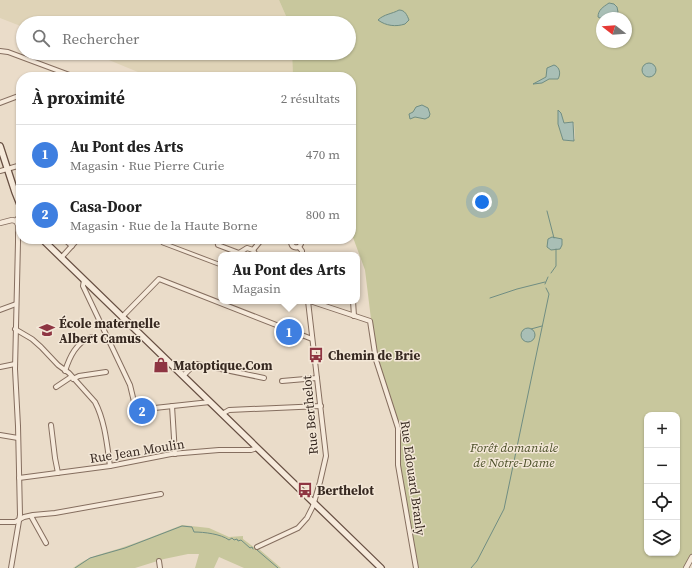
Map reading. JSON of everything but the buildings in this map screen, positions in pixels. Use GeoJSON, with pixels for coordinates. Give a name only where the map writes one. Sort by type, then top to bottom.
{"type":"FeatureCollection","features":[{"type":"Feature","properties":{"kind":"main road"},"geometry":{"type":"LineString","coordinates":[[0,146],[8,169],[16,201]]}},
{"type":"Feature","properties":{"kind":"main road"},"geometry":{"type":"LineString","coordinates":[[14,192],[16,196]]}},
{"type":"Feature","properties":{"kind":"main road"},"geometry":{"type":"LineString","coordinates":[[47,244],[381,568]]}},
{"type":"Feature","properties":{"kind":"street"},"geometry":{"type":"LineString","coordinates":[[0,51],[16,55]]}},
{"type":"Feature","properties":{"kind":"street"},"geometry":{"type":"LineString","coordinates":[[29,60],[62,72]]}},
{"type":"Feature","properties":{"kind":"street"},"geometry":{"type":"LineString","coordinates":[[0,103],[16,97]]}},
{"type":"Feature","properties":{"kind":"street"},"geometry":{"type":"LineString","coordinates":[[0,171],[16,167]]}},
{"type":"Feature","properties":{"kind":"street"},"geometry":{"type":"LineString","coordinates":[[0,223],[16,220]]}},
{"type":"Feature","properties":{"kind":"street"},"geometry":{"type":"LineString","coordinates":[[11,568],[19,520],[15,329],[19,244]]}},
{"type":"Feature","properties":{"kind":"street"},"geometry":{"type":"LineString","coordinates":[[61,258],[72,246],[70,244]]}},
{"type":"Feature","properties":{"kind":"street"},"geometry":{"type":"LineString","coordinates":[[166,244],[218,264]]}},
{"type":"Feature","properties":{"kind":"street"},"geometry":{"type":"LineString","coordinates":[[218,244],[236,252]]}},
{"type":"Feature","properties":{"kind":"street"},"geometry":{"type":"LineString","coordinates":[[241,252],[247,248],[253,250],[258,244]]}},
{"type":"Feature","properties":{"kind":"street"},"geometry":{"type":"LineString","coordinates":[[291,244],[296,248],[299,247]]}},
{"type":"Feature","properties":{"kind":"street"},"geometry":{"type":"LineString","coordinates":[[299,247],[301,252]]}},
{"type":"Feature","properties":{"kind":"street"},"geometry":{"type":"LineString","coordinates":[[122,317],[159,279],[218,302]]}},
{"type":"Feature","properties":{"kind":"street"},"geometry":{"type":"LineString","coordinates":[[84,280],[84,286],[130,385],[136,410],[210,402]]}},
{"type":"Feature","properties":{"kind":"street"},"geometry":{"type":"LineString","coordinates":[[0,310],[16,304]]}},
{"type":"Feature","properties":{"kind":"street"},"geometry":{"type":"LineString","coordinates":[[224,304],[312,338]]}},
{"type":"Feature","properties":{"kind":"street","name":"Rue Berthelot"},"geometry":{"type":"LineString","coordinates":[[257,547],[298,528],[307,518],[314,503],[326,456],[309,304]]}},
{"type":"Feature","properties":{"kind":"street"},"geometry":{"type":"LineString","coordinates":[[318,304],[354,316],[353,304]]}},
{"type":"Feature","properties":{"kind":"street","name":"Rue Edouard Branly"},"geometry":{"type":"LineString","coordinates":[[354,316],[370,321],[376,360],[398,428],[398,465],[416,568]]}},
{"type":"Feature","properties":{"kind":"street"},"geometry":{"type":"LineString","coordinates":[[15,329],[42,347],[49,356],[89,395],[98,408],[110,466]]}},
{"type":"Feature","properties":{"kind":"street"},"geometry":{"type":"LineString","coordinates":[[65,371],[74,349],[91,336]]}},
{"type":"Feature","properties":{"kind":"street"},"geometry":{"type":"LineString","coordinates":[[0,367],[15,364]]}},
{"type":"Feature","properties":{"kind":"street"},"geometry":{"type":"LineString","coordinates":[[183,376],[197,364],[264,378]]}},
{"type":"Feature","properties":{"kind":"street"},"geometry":{"type":"LineString","coordinates":[[56,387],[72,378],[106,372]]}},
{"type":"Feature","properties":{"kind":"street"},"geometry":{"type":"LineString","coordinates":[[282,381],[317,378]]}},
{"type":"Feature","properties":{"kind":"street"},"geometry":{"type":"LineString","coordinates":[[172,406],[175,454]]}},
{"type":"Feature","properties":{"kind":"street"},"geometry":{"type":"LineString","coordinates":[[222,414],[229,410],[321,406]]}},
{"type":"Feature","properties":{"kind":"street"},"geometry":{"type":"LineString","coordinates":[[51,425],[58,473]]}},
{"type":"Feature","properties":{"kind":"street"},"geometry":{"type":"LineString","coordinates":[[0,435],[18,438]]}},
{"type":"Feature","properties":{"kind":"street","name":"Rue Jean Moulin"},"geometry":{"type":"LineString","coordinates":[[19,478],[110,466],[175,454],[219,450],[251,450],[257,448]]}},
{"type":"Feature","properties":{"kind":"street"},"geometry":{"type":"LineString","coordinates":[[0,522],[15,522],[31,516],[161,494]]}},
{"type":"Feature","properties":{"kind":"street"},"geometry":{"type":"LineString","coordinates":[[31,516],[46,543]]}},
{"type":"Feature","properties":{"kind":"street"},"geometry":{"type":"LineString","coordinates":[[686,568],[692,557]]}},
{"type":"Feature","properties":{"kind":"street"},"geometry":{"type":"LineString","coordinates":[[159,561],[160,568]]}},
{"type":"Feature","properties":{"kind":"shaded area"},"geometry":{"type":"Polygon","coordinates":[[[0,0],[279,0],[286,16],[16,16],[16,24],[0,18],[0,0]]]}},
{"type":"Feature","properties":{"kind":"shaded area"},"geometry":{"type":"Polygon","coordinates":[[[609,3],[614,4],[617,7],[618,12],[600,12],[603,7],[609,3]]]}},
{"type":"Feature","properties":{"kind":"shaded area"},"geometry":{"type":"Polygon","coordinates":[[[399,10],[407,15],[409,20],[405,24],[384,24],[378,20],[383,16],[399,10]]]}},
{"type":"Feature","properties":{"kind":"shaded area"},"geometry":{"type":"Polygon","coordinates":[[[109,60],[292,60],[293,72],[138,72],[109,60]]]}},
{"type":"Feature","properties":{"kind":"shaded area"},"geometry":{"type":"Polygon","coordinates":[[[646,63],[652,63],[656,67],[656,73],[652,77],[646,77],[642,73],[642,67],[646,63]]]}},
{"type":"Feature","properties":{"kind":"shaded area"},"geometry":{"type":"Polygon","coordinates":[[[554,65],[558,67],[558,79],[549,79],[542,83],[533,84],[546,77],[547,68],[554,65]]]}},
{"type":"Feature","properties":{"kind":"shaded area"},"geometry":{"type":"Polygon","coordinates":[[[422,105],[428,108],[430,114],[429,117],[425,119],[415,117],[410,119],[409,114],[413,112],[416,107],[422,105]]]}},
{"type":"Feature","properties":{"kind":"shaded area"},"geometry":{"type":"Polygon","coordinates":[[[558,110],[561,113],[564,123],[573,122],[574,141],[563,140],[558,124],[558,110]]]}},
{"type":"Feature","properties":{"kind":"shaded area"},"geometry":{"type":"Polygon","coordinates":[[[552,237],[562,239],[560,249],[551,250],[547,247],[548,239],[552,237]]]}},
{"type":"Feature","properties":{"kind":"shaded area"},"geometry":{"type":"Polygon","coordinates":[[[525,328],[531,328],[535,332],[535,338],[531,342],[525,342],[521,338],[521,332],[525,328]]]}},
{"type":"Feature","properties":{"kind":"green space","name":"Forêt domaniale de Notre-Dame"},"geometry":{"type":"Polygon","coordinates":[[[279,0],[692,0],[692,557],[686,568],[417,568],[400,465],[399,429],[376,360],[365,270],[360,252],[358,252],[355,244],[356,72],[293,72],[292,60],[356,60],[356,16],[286,16],[279,0]],[[561,113],[558,115],[558,124],[563,140],[569,141],[575,139],[574,124],[572,122],[564,123],[561,113]]]}},
{"type":"Feature","properties":{"kind":"green space"},"geometry":{"type":"Polygon","coordinates":[[[182,525],[209,528],[229,537],[243,536],[243,539],[255,548],[259,549],[281,568],[244,568],[219,557],[214,568],[195,568],[199,554],[188,554],[164,559],[135,568],[73,568],[94,556],[126,546],[182,525]]]}},
{"type":"Feature","properties":{"kind":"waterway"},"geometry":{"type":"LineString","coordinates":[[547,211],[554,238]]}},
{"type":"Feature","properties":{"kind":"waterway"},"geometry":{"type":"LineString","coordinates":[[551,273],[556,266],[556,249]]}},
{"type":"Feature","properties":{"kind":"waterway"},"geometry":{"type":"LineString","coordinates":[[545,284],[548,277]]}},
{"type":"Feature","properties":{"kind":"waterway"},"geometry":{"type":"LineString","coordinates":[[490,298],[545,282]]}},
{"type":"Feature","properties":{"kind":"waterway"},"geometry":{"type":"LineString","coordinates":[[471,568],[477,561],[504,509],[549,294],[546,288]]}},
{"type":"Feature","properties":{"kind":"waterway"},"geometry":{"type":"LineString","coordinates":[[531,329],[542,326]]}},
{"type":"Feature","properties":{"kind":"waterway"},"geometry":{"type":"LineString","coordinates":[[75,568],[90,558],[125,548],[182,526],[192,527],[194,532],[217,535],[229,540],[232,538],[234,540],[237,539],[238,541],[241,540],[253,549]]}},
{"type":"Feature","properties":{"kind":"waterway"},"geometry":{"type":"LineString","coordinates":[[257,550],[278,568]]}},
{"type":"Feature","properties":{"kind":"place","name":"École maternelle Albert Camus"},"geometry":{"type":"Point","coordinates":[47,330]}},
{"type":"Feature","properties":{"kind":"place","name":"Au Pont des Arts"},"geometry":{"type":"Point","coordinates":[289,332]}},
{"type":"Feature","properties":{"kind":"place","name":"Chemin de Brie"},"geometry":{"type":"Point","coordinates":[316,355]}},
{"type":"Feature","properties":{"kind":"place","name":"Matoptique.Com"},"geometry":{"type":"Point","coordinates":[161,365]}},
{"type":"Feature","properties":{"kind":"place","name":"Casa-Door"},"geometry":{"type":"Point","coordinates":[142,411]}},
{"type":"Feature","properties":{"kind":"place","name":"Berthelot"},"geometry":{"type":"Point","coordinates":[305,490]}}]}
